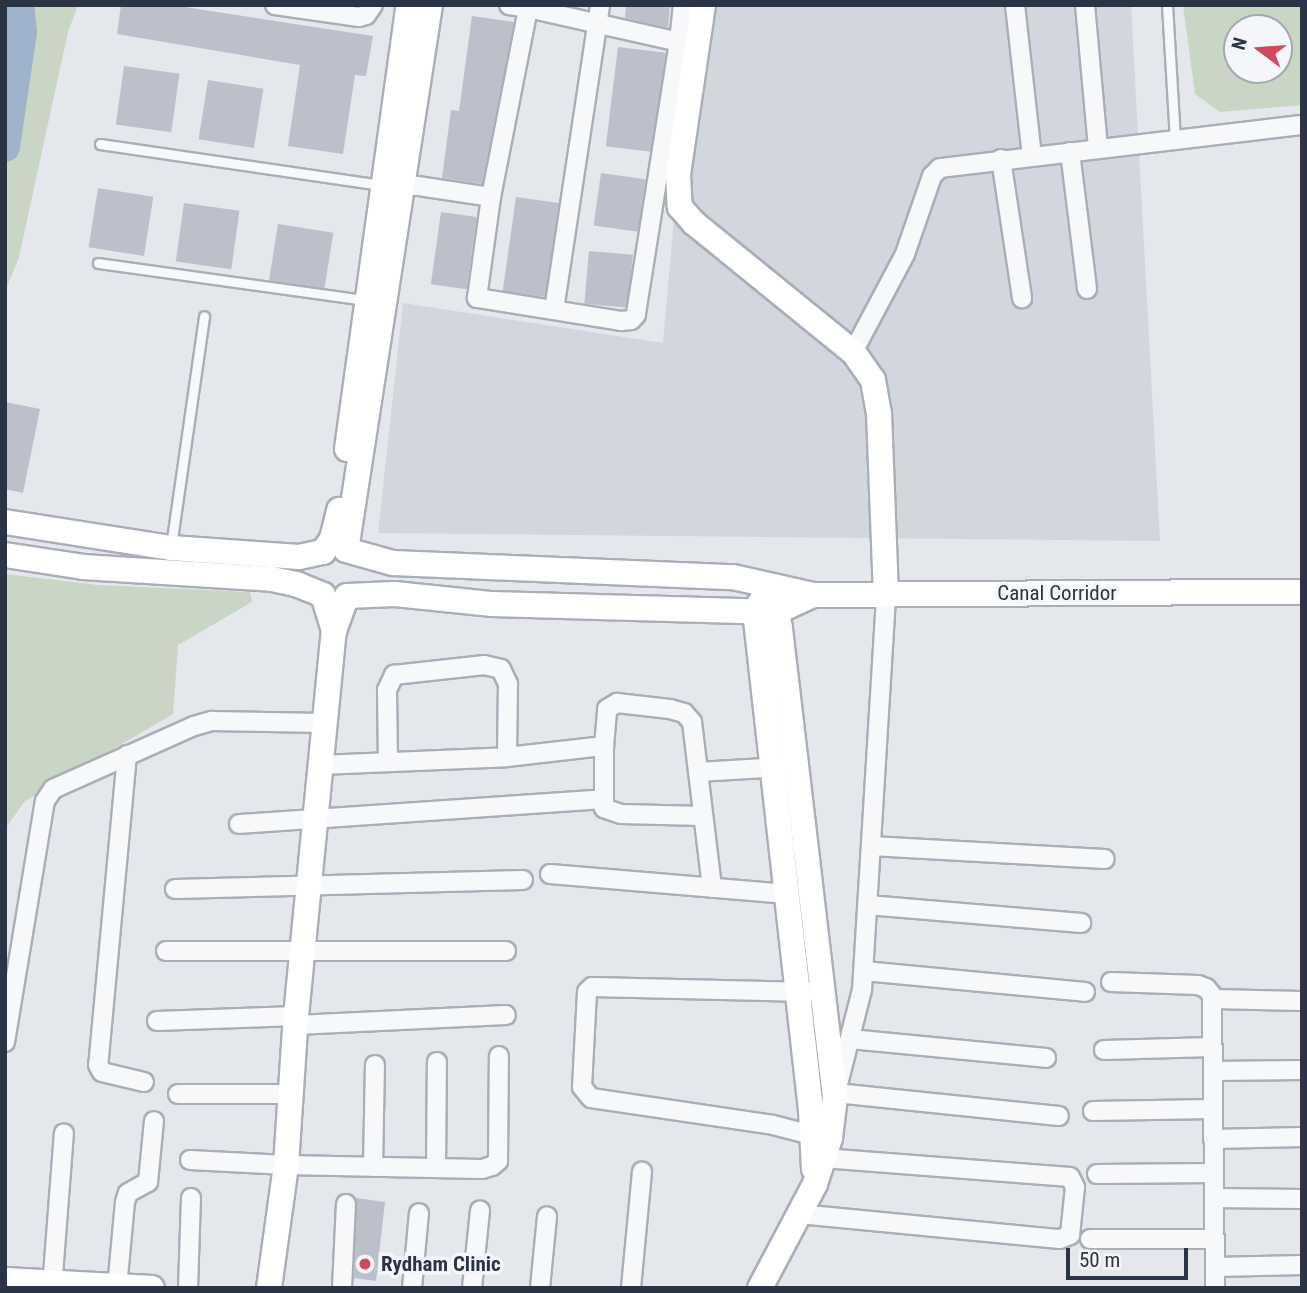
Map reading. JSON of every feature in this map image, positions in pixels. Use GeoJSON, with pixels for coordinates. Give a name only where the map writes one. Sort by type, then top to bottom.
{"type":"FeatureCollection","features":[{"type":"Feature","properties":{"kind":"street"},"geometry":{"type":"LineString","coordinates":[[275,5],[359,17],[366,15],[373,5]]}},
{"type":"Feature","properties":{"kind":"street"},"geometry":{"type":"LineString","coordinates":[[335,551],[358,561],[361,576],[354,591],[335,595],[313,581],[312,573],[313,565],[335,551],[373,388],[409,5]]}},
{"type":"Feature","properties":{"kind":"street"},"geometry":{"type":"LineString","coordinates":[[335,551],[332,538],[338,515],[366,300],[430,5]]}},
{"type":"Feature","properties":{"kind":"street"},"geometry":{"type":"LineString","coordinates":[[509,5],[679,42]]}},
{"type":"Feature","properties":{"kind":"street"},"geometry":{"type":"LineString","coordinates":[[554,310],[600,5]]}},
{"type":"Feature","properties":{"kind":"street"},"geometry":{"type":"LineString","coordinates":[[528,7],[491,197],[477,298],[621,321],[631,320],[636,315],[683,5]]}},
{"type":"Feature","properties":{"kind":"street"},"geometry":{"type":"LineString","coordinates":[[703,5],[678,174],[680,206],[694,223],[853,352],[873,380],[879,413],[886,594],[862,990],[835,1095],[830,1138],[815,1184],[760,1288]]}},
{"type":"Feature","properties":{"kind":"street"},"geometry":{"type":"LineString","coordinates":[[1015,5],[1032,156]]}},
{"type":"Feature","properties":{"kind":"street"},"geometry":{"type":"LineString","coordinates":[[1085,5],[1098,148]]}},
{"type":"Feature","properties":{"kind":"street"},"geometry":{"type":"LineString","coordinates":[[853,352],[915,232],[932,176],[940,168],[1302,125]]}},
{"type":"Feature","properties":{"kind":"street"},"geometry":{"type":"LineString","coordinates":[[1070,152],[1087,289]]}},
{"type":"Feature","properties":{"kind":"street"},"geometry":{"type":"LineString","coordinates":[[1001,159],[1022,298]]}},
{"type":"Feature","properties":{"kind":"street"},"geometry":{"type":"LineString","coordinates":[[392,185],[491,197]]}},
{"type":"Feature","properties":{"kind":"street"},"geometry":{"type":"LineString","coordinates":[[5,522],[171,548],[274,557],[335,551],[393,563],[733,577],[813,595]]}},
{"type":"Feature","properties":{"kind":"street"},"geometry":{"type":"LineString","coordinates":[[5,555],[83,567],[272,579],[335,595],[395,594],[492,604],[766,611],[813,595]]}},
{"type":"Feature","properties":{"kind":"street"},"geometry":{"type":"LineString","coordinates":[[770,585],[766,611],[810,992],[815,1184]]}},
{"type":"Feature","properties":{"kind":"street","name":"Canal Corridor"},"geometry":{"type":"LineString","coordinates":[[813,595],[1302,592]]}},
{"type":"Feature","properties":{"kind":"street"},"geometry":{"type":"LineString","coordinates":[[269,1288],[286,1165],[296,1020],[334,631],[335,595]]}},
{"type":"Feature","properties":{"kind":"street"},"geometry":{"type":"LineString","coordinates":[[388,762],[387,690],[394,675],[484,665],[501,669],[508,684],[508,757]]}},
{"type":"Feature","properties":{"kind":"street"},"geometry":{"type":"LineString","coordinates":[[703,816],[610,812],[604,808],[602,799],[607,709],[617,703],[670,709],[684,713],[692,722],[712,888]]}},
{"type":"Feature","properties":{"kind":"street"},"geometry":{"type":"LineString","coordinates":[[5,1042],[44,800],[53,789],[194,726],[212,721],[324,723]]}},
{"type":"Feature","properties":{"kind":"street"},"geometry":{"type":"LineString","coordinates":[[320,765],[508,757],[604,747]]}},
{"type":"Feature","properties":{"kind":"street"},"geometry":{"type":"LineString","coordinates":[[127,755],[97,1065],[102,1072],[144,1082]]}},
{"type":"Feature","properties":{"kind":"street"},"geometry":{"type":"LineString","coordinates":[[698,772],[785,767]]}},
{"type":"Feature","properties":{"kind":"street"},"geometry":{"type":"LineString","coordinates":[[785,767],[787,894],[835,1095]]}},
{"type":"Feature","properties":{"kind":"street"},"geometry":{"type":"LineString","coordinates":[[239,824],[602,799]]}},
{"type":"Feature","properties":{"kind":"street"},"geometry":{"type":"LineString","coordinates":[[871,846],[1105,859]]}},
{"type":"Feature","properties":{"kind":"street"},"geometry":{"type":"LineString","coordinates":[[550,874],[787,894]]}},
{"type":"Feature","properties":{"kind":"street"},"geometry":{"type":"LineString","coordinates":[[175,889],[308,888],[523,880]]}},
{"type":"Feature","properties":{"kind":"street"},"geometry":{"type":"LineString","coordinates":[[867,905],[1081,923]]}},
{"type":"Feature","properties":{"kind":"street"},"geometry":{"type":"LineString","coordinates":[[166,951],[506,951]]}},
{"type":"Feature","properties":{"kind":"street"},"geometry":{"type":"LineString","coordinates":[[864,971],[1084,992]]}},
{"type":"Feature","properties":{"kind":"street"},"geometry":{"type":"LineString","coordinates":[[1111,982],[1198,985],[1206,988],[1212,999],[1215,1288]]}},
{"type":"Feature","properties":{"kind":"street"},"geometry":{"type":"LineString","coordinates":[[810,992],[592,988],[587,992],[582,1087],[591,1098],[773,1125],[812,1135]]}},
{"type":"Feature","properties":{"kind":"street"},"geometry":{"type":"LineString","coordinates":[[1212,999],[1302,1001]]}},
{"type":"Feature","properties":{"kind":"street"},"geometry":{"type":"LineString","coordinates":[[157,1021],[506,1015]]}},
{"type":"Feature","properties":{"kind":"street"},"geometry":{"type":"LineString","coordinates":[[850,1039],[1046,1058]]}},
{"type":"Feature","properties":{"kind":"street"},"geometry":{"type":"LineString","coordinates":[[1104,1049],[1212,1047]]}},
{"type":"Feature","properties":{"kind":"street"},"geometry":{"type":"LineString","coordinates":[[190,1160],[482,1169],[498,1161],[499,1055]]}},
{"type":"Feature","properties":{"kind":"street"},"geometry":{"type":"LineString","coordinates":[[436,1168],[437,1062]]}},
{"type":"Feature","properties":{"kind":"street"},"geometry":{"type":"LineString","coordinates":[[373,1167],[375,1065]]}},
{"type":"Feature","properties":{"kind":"street"},"geometry":{"type":"LineString","coordinates":[[1213,1071],[1302,1070]]}},
{"type":"Feature","properties":{"kind":"street"},"geometry":{"type":"LineString","coordinates":[[178,1094],[291,1094]]}},
{"type":"Feature","properties":{"kind":"street"},"geometry":{"type":"LineString","coordinates":[[835,1095],[1059,1116]]}},
{"type":"Feature","properties":{"kind":"street"},"geometry":{"type":"LineString","coordinates":[[1093,1111],[1213,1109]]}},
{"type":"Feature","properties":{"kind":"street"},"geometry":{"type":"LineString","coordinates":[[117,1287],[125,1202],[128,1193],[148,1182],[154,1121]]}},
{"type":"Feature","properties":{"kind":"street"},"geometry":{"type":"LineString","coordinates":[[52,1285],[64,1133]]}},
{"type":"Feature","properties":{"kind":"street"},"geometry":{"type":"LineString","coordinates":[[1213,1139],[1302,1137]]}},
{"type":"Feature","properties":{"kind":"street"},"geometry":{"type":"LineString","coordinates":[[799,1214],[1060,1239],[1070,1235],[1075,1186],[1070,1177],[823,1158]]}},
{"type":"Feature","properties":{"kind":"street"},"geometry":{"type":"LineString","coordinates":[[632,1288],[642,1172]]}},
{"type":"Feature","properties":{"kind":"street"},"geometry":{"type":"LineString","coordinates":[[1097,1174],[1214,1173]]}},
{"type":"Feature","properties":{"kind":"street"},"geometry":{"type":"LineString","coordinates":[[188,1288],[191,1198]]}},
{"type":"Feature","properties":{"kind":"street"},"geometry":{"type":"LineString","coordinates":[[1214,1198],[1302,1199]]}},
{"type":"Feature","properties":{"kind":"street"},"geometry":{"type":"LineString","coordinates":[[342,1288],[346,1204]]}},
{"type":"Feature","properties":{"kind":"street"},"geometry":{"type":"LineString","coordinates":[[472,1288],[480,1210]]}},
{"type":"Feature","properties":{"kind":"street"},"geometry":{"type":"LineString","coordinates":[[412,1288],[419,1213]]}},
{"type":"Feature","properties":{"kind":"street"},"geometry":{"type":"LineString","coordinates":[[540,1288],[547,1216]]}},
{"type":"Feature","properties":{"kind":"street"},"geometry":{"type":"LineString","coordinates":[[1090,1239],[1214,1239]]}},
{"type":"Feature","properties":{"kind":"street"},"geometry":{"type":"LineString","coordinates":[[1215,1267],[1302,1265]]}},
{"type":"Feature","properties":{"kind":"street"},"geometry":{"type":"LineString","coordinates":[[5,1280],[52,1285],[152,1288]]}},
{"type":"Feature","properties":{"kind":"lane"},"geometry":{"type":"LineString","coordinates":[[1167,5],[1175,140]]}},
{"type":"Feature","properties":{"kind":"lane"},"geometry":{"type":"LineString","coordinates":[[100,144],[392,185]]}},
{"type":"Feature","properties":{"kind":"lane"},"geometry":{"type":"LineString","coordinates":[[98,263],[366,300]]}},
{"type":"Feature","properties":{"kind":"lane"},"geometry":{"type":"LineString","coordinates":[[171,548],[204,316]]}},
{"type":"Feature","properties":{"kind":"shaded area"},"geometry":{"type":"Polygon","coordinates":[[[693,5],[1131,5],[1160,541],[378,533],[403,303],[663,343],[693,5]]]}},
{"type":"Feature","properties":{"kind":"green space"},"geometry":{"type":"Polygon","coordinates":[[[5,5],[78,5],[68,32],[19,257],[5,292],[5,5]]]}},
{"type":"Feature","properties":{"kind":"green space"},"geometry":{"type":"Polygon","coordinates":[[[1183,5],[1302,5],[1302,105],[1220,112],[1195,94],[1183,5]]]}},
{"type":"Feature","properties":{"kind":"green space"},"geometry":{"type":"Polygon","coordinates":[[[5,574],[98,585],[250,592],[252,602],[178,645],[173,714],[25,801],[7,826],[5,849],[5,574]]]}},
{"type":"Feature","properties":{"kind":"building"},"geometry":{"type":"Polygon","coordinates":[[[121,5],[172,5],[373,36],[366,76],[355,75],[343,154],[288,146],[300,65],[117,34],[121,5]]]}},
{"type":"Feature","properties":{"kind":"building"},"geometry":{"type":"Polygon","coordinates":[[[626,5],[670,5],[668,28],[625,18],[626,5]]]}},
{"type":"Feature","properties":{"kind":"building"},"geometry":{"type":"Polygon","coordinates":[[[472,16],[514,22],[482,184],[442,178],[451,110],[459,111],[472,16]]]}},
{"type":"Feature","properties":{"kind":"building"},"geometry":{"type":"Polygon","coordinates":[[[618,47],[666,53],[653,152],[606,146],[618,47]]]}},
{"type":"Feature","properties":{"kind":"building"},"geometry":{"type":"Polygon","coordinates":[[[124,66],[179,74],[171,132],[116,124],[124,66]]]}},
{"type":"Feature","properties":{"kind":"building"},"geometry":{"type":"Polygon","coordinates":[[[208,80],[263,89],[254,148],[199,139],[208,80]]]}},
{"type":"Feature","properties":{"kind":"building"},"geometry":{"type":"Polygon","coordinates":[[[601,173],[646,179],[638,232],[594,225],[601,173]]]}},
{"type":"Feature","properties":{"kind":"building"},"geometry":{"type":"Polygon","coordinates":[[[98,188],[153,197],[144,256],[89,247],[98,188]]]}},
{"type":"Feature","properties":{"kind":"building"},"geometry":{"type":"Polygon","coordinates":[[[516,197],[559,203],[545,297],[503,291],[516,197]]]}},
{"type":"Feature","properties":{"kind":"building"},"geometry":{"type":"Polygon","coordinates":[[[184,203],[239,211],[231,269],[176,261],[184,203]]]}},
{"type":"Feature","properties":{"kind":"building"},"geometry":{"type":"Polygon","coordinates":[[[441,212],[477,217],[466,289],[431,284],[441,212]]]}},
{"type":"Feature","properties":{"kind":"building"},"geometry":{"type":"Polygon","coordinates":[[[278,224],[333,233],[324,289],[269,280],[278,224]]]}},
{"type":"Feature","properties":{"kind":"building"},"geometry":{"type":"Polygon","coordinates":[[[589,251],[633,255],[628,308],[584,304],[589,251]]]}},
{"type":"Feature","properties":{"kind":"building"},"geometry":{"type":"Polygon","coordinates":[[[5,402],[40,409],[23,493],[5,489],[5,402]]]}},
{"type":"Feature","properties":{"kind":"building"},"geometry":{"type":"Polygon","coordinates":[[[356,1198],[385,1202],[376,1281],[354,1278],[356,1198]]]}},
{"type":"Feature","properties":{"kind":"waterway"},"geometry":{"type":"LineString","coordinates":[[5,147],[22,32],[19,5]]}},
{"type":"Feature","properties":{"kind":"place","name":"Rydham Clinic"},"geometry":{"type":"Point","coordinates":[365,1264]}}]}
